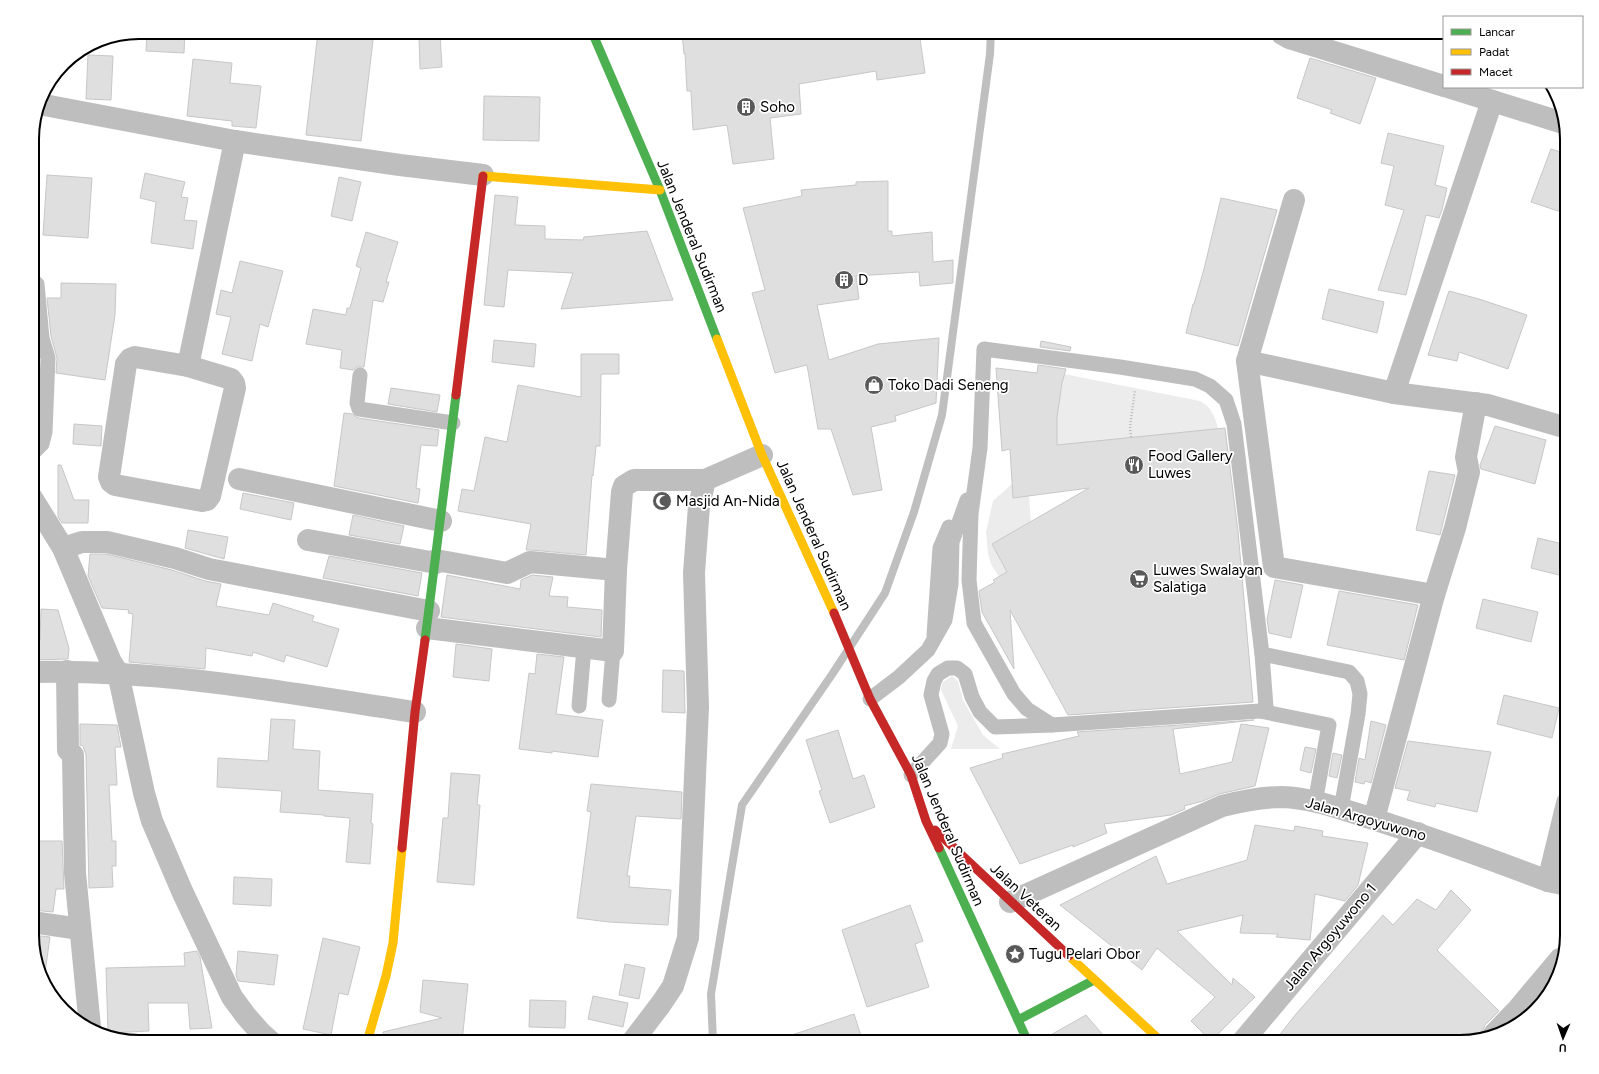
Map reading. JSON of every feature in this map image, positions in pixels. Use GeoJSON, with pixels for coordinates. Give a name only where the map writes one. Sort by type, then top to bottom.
{"type":"FeatureCollection","features":[{"type":"Feature","properties":{"kind":"main road","name":"Jalan Jenderal Sudirman"},"geometry":{"type":"LineString","coordinates":[[595,39],[660,190],[762,454],[832,608],[870,699],[911,775],[926,821],[1025,1035]]}},
{"type":"Feature","properties":{"kind":"main road"},"geometry":{"type":"LineString","coordinates":[[369,1035],[386,976],[393,943],[415,712],[436,562],[482,175],[660,190]]}},
{"type":"Feature","properties":{"kind":"main road","name":"Jalan Veteran"},"geometry":{"type":"LineString","coordinates":[[926,821],[1010,902],[1154,1035]]}},
{"type":"Feature","properties":{"kind":"main road"},"geometry":{"type":"LineString","coordinates":[[1018,1020],[1094,980]]}},
{"type":"Feature","properties":{"kind":"street"},"geometry":{"type":"LineString","coordinates":[[1292,39],[1443,86]]}},
{"type":"Feature","properties":{"kind":"street"},"geometry":{"type":"LineString","coordinates":[[1451,88],[1558,122]]}},
{"type":"Feature","properties":{"kind":"street"},"geometry":{"type":"LineString","coordinates":[[1394,393],[1492,101]]}},
{"type":"Feature","properties":{"kind":"street"},"geometry":{"type":"LineString","coordinates":[[45,105],[235,141],[400,165],[482,175]]}},
{"type":"Feature","properties":{"kind":"street"},"geometry":{"type":"LineString","coordinates":[[188,366],[235,141]]}},
{"type":"Feature","properties":{"kind":"street"},"geometry":{"type":"LineString","coordinates":[[1294,200],[1248,361],[1274,567],[1434,595]]}},
{"type":"Feature","properties":{"kind":"street"},"geometry":{"type":"LineString","coordinates":[[136,357],[188,366],[231,379],[235,388],[210,496],[207,500],[202,501],[113,484],[109,477],[126,364],[130,359],[136,357]]}},
{"type":"Feature","properties":{"kind":"street"},"geometry":{"type":"LineString","coordinates":[[1248,361],[1394,393],[1488,405],[1560,426]]}},
{"type":"Feature","properties":{"kind":"street"},"geometry":{"type":"LineString","coordinates":[[1374,819],[1434,595],[1455,528],[1469,472],[1466,457],[1476,403]]}},
{"type":"Feature","properties":{"kind":"street"},"geometry":{"type":"LineString","coordinates":[[63,548],[82,542],[107,542],[175,558],[209,569],[428,619],[584,648],[613,651],[616,570],[622,492],[624,486],[634,480],[705,480],[762,454]]}},
{"type":"Feature","properties":{"kind":"street"},"geometry":{"type":"LineString","coordinates":[[239,479],[441,521]]}},
{"type":"Feature","properties":{"kind":"street"},"geometry":{"type":"LineString","coordinates":[[638,1035],[662,1004],[673,986],[688,938],[698,707],[694,573],[698,506],[705,480]]}},
{"type":"Feature","properties":{"kind":"street"},"geometry":{"type":"LineString","coordinates":[[39,509],[63,548],[111,662],[118,673],[144,793],[152,821],[182,891],[232,997],[246,1016],[263,1035]]}},
{"type":"Feature","properties":{"kind":"street"},"geometry":{"type":"LineString","coordinates":[[308,540],[508,573],[530,562],[616,570]]}},
{"type":"Feature","properties":{"kind":"street"},"geometry":{"type":"LineString","coordinates":[[67,671],[68,750],[73,755],[75,873],[89,1022]]}},
{"type":"Feature","properties":{"kind":"street"},"geometry":{"type":"LineString","coordinates":[[39,672],[67,671],[118,673],[264,689],[415,712]]}},
{"type":"Feature","properties":{"kind":"street","name":"Jalan Argoyuwono"},"geometry":{"type":"LineString","coordinates":[[1010,902],[1222,806],[1246,800],[1282,797],[1341,809],[1374,819],[1418,833],[1557,883]]}},
{"type":"Feature","properties":{"kind":"street","name":"Jalan Argoyuwono 1"},"geometry":{"type":"LineString","coordinates":[[1248,1035],[1418,833]]}},
{"type":"Feature","properties":{"kind":"street"},"geometry":{"type":"LineString","coordinates":[[1557,883],[1560,859]]}},
{"type":"Feature","properties":{"kind":"street"},"geometry":{"type":"LineString","coordinates":[[39,923],[80,929]]}},
{"type":"Feature","properties":{"kind":"street"},"geometry":{"type":"LineString","coordinates":[[1510,1022],[1522,1012],[1555,965]]}},
{"type":"Feature","properties":{"kind":"lane"},"geometry":{"type":"LineString","coordinates":[[39,306],[42,338],[48,358],[45,432],[42,444],[39,447]]}},
{"type":"Feature","properties":{"kind":"lane"},"geometry":{"type":"LineString","coordinates":[[1047,725],[1027,709],[1014,694],[974,623],[969,580],[971,514],[980,448],[984,349],[1195,379],[1210,386],[1226,400],[1234,424],[1262,654],[1266,707],[1260,711]]}},
{"type":"Feature","properties":{"kind":"lane"},"geometry":{"type":"LineString","coordinates":[[360,376],[357,403],[359,409],[452,423]]}},
{"type":"Feature","properties":{"kind":"lane"},"geometry":{"type":"LineString","coordinates":[[870,699],[899,677],[928,650],[945,620],[951,584],[952,542],[976,480]]}},
{"type":"Feature","properties":{"kind":"lane"},"geometry":{"type":"LineString","coordinates":[[579,706],[584,648]]}},
{"type":"Feature","properties":{"kind":"lane"},"geometry":{"type":"LineString","coordinates":[[609,700],[613,651]]}},
{"type":"Feature","properties":{"kind":"lane"},"geometry":{"type":"LineString","coordinates":[[1262,654],[1349,672],[1357,680],[1360,694],[1358,714],[1341,809]]}},
{"type":"Feature","properties":{"kind":"lane"},"geometry":{"type":"LineString","coordinates":[[911,775],[940,742],[942,734],[931,695],[934,681],[938,674],[948,668],[957,668],[965,674],[972,697],[980,712],[995,727],[1260,711],[1329,725],[1315,803]]}},
{"type":"Feature","properties":{"kind":"path"},"geometry":{"type":"LineString","coordinates":[[1131,438],[1132,410],[1138,370]]}},
{"type":"Feature","properties":{"kind":"shaded area"},"geometry":{"type":"Polygon","coordinates":[[[1064,374],[1200,401],[1212,412],[1218,429],[1057,445],[1057,417],[1064,374]]]}},
{"type":"Feature","properties":{"kind":"shaded area"},"geometry":{"type":"Polygon","coordinates":[[[1013,483],[1029,496],[1031,522],[992,544],[1007,573],[999,577],[991,564],[988,553],[986,532],[993,501],[1013,483]]]}},
{"type":"Feature","properties":{"kind":"shaded area"},"geometry":{"type":"Polygon","coordinates":[[[952,676],[958,681],[963,700],[983,735],[1000,749],[951,749],[958,726],[941,690],[942,683],[952,676]]]}},
{"type":"Feature","properties":{"kind":"building"},"geometry":{"type":"Polygon","coordinates":[[[147,39],[185,39],[184,53],[146,51],[147,39]]]}},
{"type":"Feature","properties":{"kind":"building"},"geometry":{"type":"Polygon","coordinates":[[[317,39],[373,39],[361,141],[306,135],[317,39]]]}},
{"type":"Feature","properties":{"kind":"building"},"geometry":{"type":"Polygon","coordinates":[[[419,39],[440,39],[442,67],[420,69],[419,39]]]}},
{"type":"Feature","properties":{"kind":"building"},"geometry":{"type":"Polygon","coordinates":[[[683,39],[920,39],[925,73],[877,80],[876,71],[799,84],[801,114],[770,118],[774,159],[733,164],[727,125],[693,130],[691,91],[687,91],[685,53],[684,54],[683,39]]]}},
{"type":"Feature","properties":{"kind":"building"},"geometry":{"type":"Polygon","coordinates":[[[88,55],[113,56],[111,100],[86,99],[88,55]]]}},
{"type":"Feature","properties":{"kind":"building"},"geometry":{"type":"Polygon","coordinates":[[[1310,58],[1376,78],[1360,124],[1330,113],[1332,110],[1297,98],[1310,58]]]}},
{"type":"Feature","properties":{"kind":"building"},"geometry":{"type":"Polygon","coordinates":[[[193,59],[232,63],[230,83],[261,86],[256,128],[232,126],[232,121],[187,116],[193,59]]]}},
{"type":"Feature","properties":{"kind":"building"},"geometry":{"type":"Polygon","coordinates":[[[484,96],[540,97],[539,141],[483,140],[484,96]]]}},
{"type":"Feature","properties":{"kind":"building"},"geometry":{"type":"Polygon","coordinates":[[[1388,133],[1444,146],[1435,185],[1447,188],[1442,210],[1439,218],[1426,215],[1406,295],[1378,290],[1404,210],[1385,205],[1394,166],[1381,163],[1388,133]]]}},
{"type":"Feature","properties":{"kind":"building"},"geometry":{"type":"Polygon","coordinates":[[[1551,149],[1560,152],[1560,212],[1531,202],[1551,149]]]}},
{"type":"Feature","properties":{"kind":"building"},"geometry":{"type":"Polygon","coordinates":[[[145,173],[185,182],[181,197],[188,198],[184,220],[197,221],[193,249],[151,243],[156,202],[140,198],[145,173]]]}},
{"type":"Feature","properties":{"kind":"building"},"geometry":{"type":"Polygon","coordinates":[[[47,175],[92,178],[88,238],[43,235],[47,175]]]}},
{"type":"Feature","properties":{"kind":"building"},"geometry":{"type":"Polygon","coordinates":[[[339,177],[361,182],[352,221],[331,216],[339,177]]]}},
{"type":"Feature","properties":{"kind":"building"},"geometry":{"type":"Polygon","coordinates":[[[888,181],[888,231],[892,231],[892,236],[932,232],[933,262],[953,260],[953,283],[920,286],[919,272],[856,276],[859,299],[817,305],[829,360],[878,344],[939,338],[936,403],[895,416],[896,421],[871,427],[882,490],[853,495],[831,429],[818,429],[807,365],[775,373],[752,293],[765,290],[743,208],[802,196],[801,190],[856,185],[856,182],[888,181]]]}},
{"type":"Feature","properties":{"kind":"building"},"geometry":{"type":"Polygon","coordinates":[[[495,195],[518,197],[515,225],[545,226],[545,239],[583,240],[584,237],[647,231],[673,300],[561,309],[573,273],[508,270],[504,307],[484,305],[495,195]]]}},
{"type":"Feature","properties":{"kind":"building"},"geometry":{"type":"Polygon","coordinates":[[[1221,198],[1277,210],[1238,346],[1186,333],[1204,269],[1221,198]]]}},
{"type":"Feature","properties":{"kind":"building"},"geometry":{"type":"Polygon","coordinates":[[[366,232],[398,242],[386,282],[389,282],[383,302],[373,300],[364,367],[357,367],[353,370],[340,368],[342,350],[306,344],[313,309],[346,315],[347,308],[350,308],[361,268],[356,266],[366,232]]]}},
{"type":"Feature","properties":{"kind":"building"},"geometry":{"type":"Polygon","coordinates":[[[240,261],[283,271],[268,327],[260,324],[252,361],[222,354],[231,317],[216,314],[221,290],[232,293],[240,261]]]}},
{"type":"Feature","properties":{"kind":"building"},"geometry":{"type":"Polygon","coordinates":[[[61,283],[116,284],[115,315],[105,380],[56,373],[57,358],[51,336],[47,298],[61,298],[61,283]]]}},
{"type":"Feature","properties":{"kind":"building"},"geometry":{"type":"Polygon","coordinates":[[[1329,289],[1384,302],[1377,333],[1322,319],[1329,289]]]}},
{"type":"Feature","properties":{"kind":"building"},"geometry":{"type":"Polygon","coordinates":[[[1449,291],[1527,315],[1508,369],[1459,352],[1457,361],[1428,355],[1449,291]]]}},
{"type":"Feature","properties":{"kind":"building"},"geometry":{"type":"Polygon","coordinates":[[[494,340],[536,344],[534,367],[492,362],[494,340]]]}},
{"type":"Feature","properties":{"kind":"building"},"geometry":{"type":"Polygon","coordinates":[[[1041,341],[1071,347],[1070,351],[1040,347],[1041,341]]]}},
{"type":"Feature","properties":{"kind":"building"},"geometry":{"type":"Polygon","coordinates":[[[581,354],[619,354],[619,374],[601,374],[600,446],[596,446],[593,476],[592,475],[586,555],[526,550],[531,524],[458,511],[462,489],[474,491],[485,437],[507,442],[518,385],[581,397],[581,354]]]}},
{"type":"Feature","properties":{"kind":"building","name":"Luwes Swalayan Salatiga"},"geometry":{"type":"Polygon","coordinates":[[[1038,365],[1066,369],[1062,383],[1057,417],[1057,445],[1225,428],[1238,531],[1253,702],[1068,715],[1010,610],[1014,669],[982,612],[979,591],[995,582],[993,580],[1007,572],[992,544],[1089,488],[1013,498],[1010,449],[1002,451],[996,368],[1037,373],[1038,365]]]}},
{"type":"Feature","properties":{"kind":"building"},"geometry":{"type":"Polygon","coordinates":[[[391,388],[440,395],[437,412],[388,404],[391,388]]]}},
{"type":"Feature","properties":{"kind":"building"},"geometry":{"type":"Polygon","coordinates":[[[344,413],[352,414],[358,418],[439,430],[437,446],[421,445],[416,488],[420,489],[418,503],[334,486],[344,413]]]}},
{"type":"Feature","properties":{"kind":"building"},"geometry":{"type":"Polygon","coordinates":[[[74,424],[102,426],[101,446],[73,444],[74,424]]]}},
{"type":"Feature","properties":{"kind":"building"},"geometry":{"type":"Polygon","coordinates":[[[1495,426],[1546,440],[1535,484],[1481,469],[1480,465],[1495,426]]]}},
{"type":"Feature","properties":{"kind":"building"},"geometry":{"type":"Polygon","coordinates":[[[58,465],[61,465],[74,500],[89,500],[88,523],[62,523],[58,517],[58,465]]]}},
{"type":"Feature","properties":{"kind":"building"},"geometry":{"type":"Polygon","coordinates":[[[1429,471],[1455,475],[1440,535],[1416,530],[1429,471]]]}},
{"type":"Feature","properties":{"kind":"building"},"geometry":{"type":"Polygon","coordinates":[[[243,493],[294,503],[291,520],[240,509],[243,493]]]}},
{"type":"Feature","properties":{"kind":"building"},"geometry":{"type":"Polygon","coordinates":[[[353,515],[404,526],[400,544],[349,535],[353,515]]]}},
{"type":"Feature","properties":{"kind":"building"},"geometry":{"type":"Polygon","coordinates":[[[188,530],[228,537],[224,559],[185,548],[188,530]]]}},
{"type":"Feature","properties":{"kind":"building"},"geometry":{"type":"Polygon","coordinates":[[[1538,538],[1560,543],[1560,575],[1531,568],[1538,538]]]}},
{"type":"Feature","properties":{"kind":"building"},"geometry":{"type":"Polygon","coordinates":[[[90,554],[106,554],[221,584],[216,606],[269,615],[273,603],[314,616],[312,621],[339,629],[327,667],[286,655],[284,662],[253,652],[252,656],[206,648],[205,669],[129,662],[133,614],[128,613],[129,610],[102,608],[88,576],[90,554]]]}},
{"type":"Feature","properties":{"kind":"building"},"geometry":{"type":"Polygon","coordinates":[[[329,556],[422,573],[418,596],[323,578],[329,556]]]}},
{"type":"Feature","properties":{"kind":"building"},"geometry":{"type":"Polygon","coordinates":[[[447,575],[520,589],[521,580],[532,575],[553,577],[549,596],[568,597],[567,607],[602,610],[601,637],[441,617],[447,575]]]}},
{"type":"Feature","properties":{"kind":"building"},"geometry":{"type":"Polygon","coordinates":[[[1275,580],[1303,585],[1291,638],[1269,633],[1267,619],[1275,580]]]}},
{"type":"Feature","properties":{"kind":"building"},"geometry":{"type":"Polygon","coordinates":[[[1339,591],[1418,605],[1404,660],[1327,645],[1339,591]]]}},
{"type":"Feature","properties":{"kind":"building"},"geometry":{"type":"Polygon","coordinates":[[[1483,599],[1538,612],[1531,642],[1476,628],[1483,599]]]}},
{"type":"Feature","properties":{"kind":"building"},"geometry":{"type":"Polygon","coordinates":[[[41,609],[58,610],[69,648],[68,659],[39,660],[41,609]]]}},
{"type":"Feature","properties":{"kind":"building"},"geometry":{"type":"Polygon","coordinates":[[[456,644],[492,649],[489,681],[453,677],[456,644]]]}},
{"type":"Feature","properties":{"kind":"building"},"geometry":{"type":"Polygon","coordinates":[[[537,654],[564,657],[556,714],[603,720],[598,757],[552,751],[552,753],[519,749],[529,673],[535,674],[537,654]]]}},
{"type":"Feature","properties":{"kind":"building"},"geometry":{"type":"Polygon","coordinates":[[[663,670],[684,671],[685,713],[662,712],[663,670]]]}},
{"type":"Feature","properties":{"kind":"building"},"geometry":{"type":"Polygon","coordinates":[[[1504,695],[1559,708],[1552,738],[1497,724],[1504,695]]]}},
{"type":"Feature","properties":{"kind":"building"},"geometry":{"type":"Polygon","coordinates":[[[271,719],[295,720],[293,749],[320,751],[318,790],[373,794],[371,823],[373,824],[370,864],[346,862],[350,818],[280,812],[282,791],[217,787],[218,758],[268,761],[271,719]]]}},
{"type":"Feature","properties":{"kind":"building"},"geometry":{"type":"Polygon","coordinates":[[[1254,720],[1173,729],[1180,774],[1232,762],[1241,724],[1269,728],[1255,786],[1219,794],[1203,801],[1184,806],[1185,809],[1171,815],[1104,824],[1107,833],[1073,847],[1073,845],[1020,864],[970,768],[1003,758],[1002,754],[1079,736],[1077,732],[1254,720]]]}},
{"type":"Feature","properties":{"kind":"building"},"geometry":{"type":"Polygon","coordinates":[[[1371,721],[1386,725],[1371,783],[1365,781],[1364,784],[1355,782],[1359,758],[1365,760],[1371,721]]]}},
{"type":"Feature","properties":{"kind":"building"},"geometry":{"type":"Polygon","coordinates":[[[80,724],[117,725],[121,747],[115,747],[117,785],[109,785],[112,841],[116,841],[116,866],[112,866],[113,887],[89,888],[86,755],[83,746],[80,745],[80,724]]]}},
{"type":"Feature","properties":{"kind":"building"},"geometry":{"type":"Polygon","coordinates":[[[838,730],[853,779],[864,775],[875,807],[830,823],[819,791],[822,790],[806,740],[838,730]]]}},
{"type":"Feature","properties":{"kind":"building"},"geometry":{"type":"Polygon","coordinates":[[[1408,741],[1491,752],[1477,812],[1436,803],[1435,807],[1407,800],[1410,791],[1395,788],[1408,741]]]}},
{"type":"Feature","properties":{"kind":"building"},"geometry":{"type":"Polygon","coordinates":[[[1305,747],[1316,749],[1311,773],[1300,770],[1305,747]]]}},
{"type":"Feature","properties":{"kind":"building"},"geometry":{"type":"Polygon","coordinates":[[[1333,753],[1342,755],[1337,778],[1329,776],[1333,753]]]}},
{"type":"Feature","properties":{"kind":"building"},"geometry":{"type":"Polygon","coordinates":[[[451,773],[480,775],[477,805],[480,805],[474,885],[437,882],[443,818],[448,818],[451,773]]]}},
{"type":"Feature","properties":{"kind":"building"},"geometry":{"type":"Polygon","coordinates":[[[591,784],[682,792],[681,819],[636,816],[627,876],[630,876],[629,887],[671,890],[668,925],[609,922],[577,918],[591,812],[587,811],[591,784]]]}},
{"type":"Feature","properties":{"kind":"building"},"geometry":{"type":"Polygon","coordinates":[[[1255,825],[1294,831],[1295,826],[1323,831],[1322,836],[1368,843],[1358,885],[1345,901],[1315,894],[1310,940],[1276,937],[1278,934],[1240,933],[1243,915],[1177,931],[1232,985],[1233,978],[1255,997],[1217,1035],[1205,1035],[1191,1021],[1215,997],[1157,948],[1142,970],[1060,905],[1156,856],[1167,884],[1247,860],[1255,825]]]}},
{"type":"Feature","properties":{"kind":"building"},"geometry":{"type":"Polygon","coordinates":[[[39,841],[62,841],[64,889],[56,889],[53,912],[39,911],[39,841]]]}},
{"type":"Feature","properties":{"kind":"building"},"geometry":{"type":"Polygon","coordinates":[[[234,877],[272,879],[271,906],[233,904],[234,877]]]}},
{"type":"Feature","properties":{"kind":"building"},"geometry":{"type":"Polygon","coordinates":[[[1451,890],[1471,910],[1437,950],[1499,1011],[1485,1025],[1481,1033],[1460,1035],[1280,1035],[1296,1014],[1383,915],[1393,925],[1417,899],[1436,910],[1451,890]]]}},
{"type":"Feature","properties":{"kind":"building"},"geometry":{"type":"Polygon","coordinates":[[[910,905],[923,941],[915,944],[929,987],[867,1007],[842,930],[910,905]]]}},
{"type":"Feature","properties":{"kind":"building"},"geometry":{"type":"Polygon","coordinates":[[[39,936],[50,937],[45,970],[42,961],[39,936]]]}},
{"type":"Feature","properties":{"kind":"building"},"geometry":{"type":"Polygon","coordinates":[[[323,938],[360,947],[348,995],[339,993],[331,1035],[303,1029],[323,938]]]}},
{"type":"Feature","properties":{"kind":"building"},"geometry":{"type":"Polygon","coordinates":[[[197,951],[200,957],[212,1028],[190,1029],[188,1003],[148,1003],[149,1031],[117,1033],[108,1030],[106,968],[185,966],[184,953],[197,951]]]}},
{"type":"Feature","properties":{"kind":"building"},"geometry":{"type":"Polygon","coordinates":[[[238,951],[278,955],[274,985],[238,981],[236,975],[238,951]]]}},
{"type":"Feature","properties":{"kind":"building"},"geometry":{"type":"Polygon","coordinates":[[[625,964],[645,968],[639,999],[619,995],[625,964]]]}},
{"type":"Feature","properties":{"kind":"building"},"geometry":{"type":"Polygon","coordinates":[[[423,980],[468,984],[463,1035],[383,1035],[383,1032],[442,1018],[420,1012],[423,980]]]}},
{"type":"Feature","properties":{"kind":"building"},"geometry":{"type":"Polygon","coordinates":[[[593,996],[628,1003],[623,1027],[588,1019],[593,996]]]}},
{"type":"Feature","properties":{"kind":"building"},"geometry":{"type":"Polygon","coordinates":[[[530,1000],[566,1001],[565,1028],[529,1027],[530,1000]]]}},
{"type":"Feature","properties":{"kind":"building"},"geometry":{"type":"Polygon","coordinates":[[[854,1014],[861,1035],[792,1035],[854,1014]]]}},
{"type":"Feature","properties":{"kind":"building"},"geometry":{"type":"Polygon","coordinates":[[[1086,1015],[1103,1035],[1051,1035],[1086,1015]]]}},
{"type":"Feature","properties":{"kind":"waterway"},"geometry":{"type":"LineString","coordinates":[[713,1035],[711,994],[742,805],[833,673],[885,593],[914,512],[942,415],[990,54],[991,39]]}},
{"type":"Feature","properties":{"kind":"traffic: fast"},"geometry":{"type":"LineString","coordinates":[[595,39],[660,190],[717,339]]}},
{"type":"Feature","properties":{"kind":"traffic: fast"},"geometry":{"type":"LineString","coordinates":[[425,640],[456,395]]}},
{"type":"Feature","properties":{"kind":"traffic: fast"},"geometry":{"type":"LineString","coordinates":[[939,848],[1025,1035]]}},
{"type":"Feature","properties":{"kind":"traffic: fast"},"geometry":{"type":"LineString","coordinates":[[1018,1020],[1094,980]]}},
{"type":"Feature","properties":{"kind":"traffic: slow"},"geometry":{"type":"LineString","coordinates":[[483,176],[660,190]]}},
{"type":"Feature","properties":{"kind":"traffic: slow"},"geometry":{"type":"LineString","coordinates":[[717,339],[762,455],[834,613]]}},
{"type":"Feature","properties":{"kind":"traffic: slow"},"geometry":{"type":"LineString","coordinates":[[369,1035],[386,976],[393,943],[402,848]]}},
{"type":"Feature","properties":{"kind":"traffic: slow"},"geometry":{"type":"LineString","coordinates":[[1069,956],[1154,1035]]}},
{"type":"Feature","properties":{"kind":"traffic: jam"},"geometry":{"type":"LineString","coordinates":[[456,395],[483,176]]}},
{"type":"Feature","properties":{"kind":"traffic: jam"},"geometry":{"type":"LineString","coordinates":[[834,613],[870,699],[911,775],[926,821],[939,848]]}},
{"type":"Feature","properties":{"kind":"traffic: jam"},"geometry":{"type":"LineString","coordinates":[[402,848],[415,712],[425,640]]}},
{"type":"Feature","properties":{"kind":"traffic: jam"},"geometry":{"type":"LineString","coordinates":[[935,830],[1069,956]]}},
{"type":"Feature","properties":{"kind":"place","name":"Soho"},"geometry":{"type":"Point","coordinates":[746,107]}},
{"type":"Feature","properties":{"kind":"place","name":"D"},"geometry":{"type":"Point","coordinates":[844,280]}},
{"type":"Feature","properties":{"kind":"place","name":"Toko Dadi Seneng"},"geometry":{"type":"Point","coordinates":[874,385]}},
{"type":"Feature","properties":{"kind":"place","name":"Food Gallery Luwes"},"geometry":{"type":"Point","coordinates":[1134,465]}},
{"type":"Feature","properties":{"kind":"place","name":"Masjid An-Nida"},"geometry":{"type":"Point","coordinates":[662,501]}},
{"type":"Feature","properties":{"kind":"place","name":"Luwes Swalayan Salatiga"},"geometry":{"type":"Point","coordinates":[1139,579]}},
{"type":"Feature","properties":{"kind":"place","name":"Tugu Pelari Obor"},"geometry":{"type":"Point","coordinates":[1015,954]}}]}
